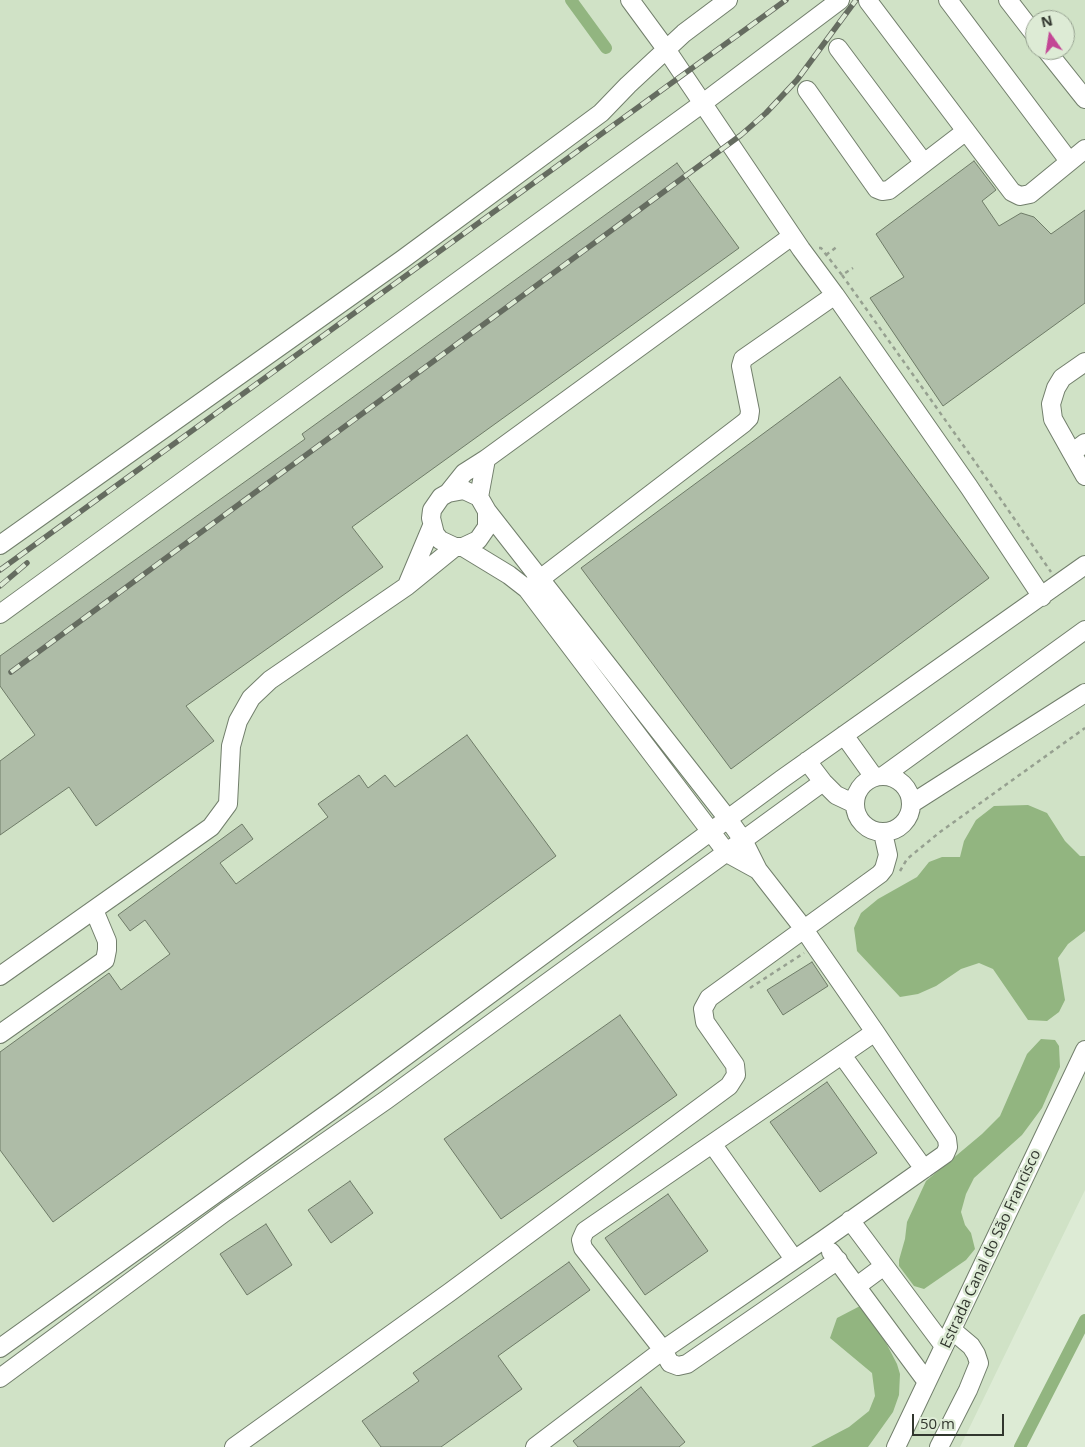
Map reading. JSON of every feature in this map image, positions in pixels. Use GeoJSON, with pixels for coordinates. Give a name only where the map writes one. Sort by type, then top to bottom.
{"type":"FeatureCollection","features":[{"type":"Feature","properties":{"kind":"street"},"geometry":{"type":"LineString","coordinates":[[630,0],[666,49],[792,236],[969,487],[1042,597]]}},
{"type":"Feature","properties":{"kind":"street"},"geometry":{"type":"LineString","coordinates":[[0,545],[403,259],[585,125],[601,113],[628,84],[684,33],[728,0]]}},
{"type":"Feature","properties":{"kind":"street"},"geometry":{"type":"LineString","coordinates":[[0,614],[703,103],[840,0]]}},
{"type":"Feature","properties":{"kind":"street"},"geometry":{"type":"LineString","coordinates":[[948,0],[1069,161]]}},
{"type":"Feature","properties":{"kind":"street"},"geometry":{"type":"LineString","coordinates":[[1008,0],[1025,22]]}},
{"type":"Feature","properties":{"kind":"street"},"geometry":{"type":"LineString","coordinates":[[868,1],[1012,192],[1020,196],[1030,194],[1085,150]]}},
{"type":"Feature","properties":{"kind":"street"},"geometry":{"type":"LineString","coordinates":[[838,48],[924,163]]}},
{"type":"Feature","properties":{"kind":"street"},"geometry":{"type":"LineString","coordinates":[[1054,60],[1085,99]]}},
{"type":"Feature","properties":{"kind":"street"},"geometry":{"type":"LineString","coordinates":[[807,90],[877,189],[882,191],[889,190],[966,131]]}},
{"type":"Feature","properties":{"kind":"street"},"geometry":{"type":"LineString","coordinates":[[407,586],[432,526],[432,510],[436,503],[464,473],[486,459],[792,236]]}},
{"type":"Feature","properties":{"kind":"street"},"geometry":{"type":"LineString","coordinates":[[534,584],[744,423],[749,418],[750,411],[741,366],[743,359],[835,295]]}},
{"type":"Feature","properties":{"kind":"street"},"geometry":{"type":"LineString","coordinates":[[1085,362],[1062,378],[1051,404],[1053,419],[1078,448],[1085,476]]}},
{"type":"Feature","properties":{"kind":"street"},"geometry":{"type":"LineString","coordinates":[[0,976],[211,827],[228,804],[231,746],[238,721],[251,698],[270,680],[407,586],[459,547],[478,540],[484,534],[488,519],[483,504],[486,459]]}},
{"type":"Feature","properties":{"kind":"street"},"geometry":{"type":"LineString","coordinates":[[448,492],[464,490],[483,504],[617,709],[727,853],[758,870]]}},
{"type":"Feature","properties":{"kind":"street"},"geometry":{"type":"LineString","coordinates":[[432,526],[440,540],[459,547],[509,575],[534,584],[633,698],[743,840],[758,870],[804,929],[947,1138],[948,1147],[945,1154],[662,1350],[535,1447]]}},
{"type":"Feature","properties":{"kind":"street"},"geometry":{"type":"LineString","coordinates":[[0,1348],[377,1077],[807,761],[1085,565]]}},
{"type":"Feature","properties":{"kind":"street"},"geometry":{"type":"LineString","coordinates":[[878,777],[892,777],[900,781],[910,795],[911,804],[910,813],[906,821],[900,827],[883,832],[874,831],[860,821],[854,804],[860,788],[1085,630]]}},
{"type":"Feature","properties":{"kind":"street"},"geometry":{"type":"LineString","coordinates":[[911,804],[1085,693]]}},
{"type":"Feature","properties":{"kind":"street"},"geometry":{"type":"LineString","coordinates":[[617,709],[633,698]]}},
{"type":"Feature","properties":{"kind":"street"},"geometry":{"type":"LineString","coordinates":[[844,735],[878,777]]}},
{"type":"Feature","properties":{"kind":"street"},"geometry":{"type":"LineString","coordinates":[[807,761],[836,795],[854,804]]}},
{"type":"Feature","properties":{"kind":"street"},"geometry":{"type":"LineString","coordinates":[[0,1378],[225,1212],[392,1096],[823,782]]}},
{"type":"Feature","properties":{"kind":"street"},"geometry":{"type":"LineString","coordinates":[[234,1447],[450,1292],[729,1086],[736,1075],[735,1065],[705,1022],[704,1010],[709,998],[880,874],[884,869],[888,855],[883,832]]}},
{"type":"Feature","properties":{"kind":"street"},"geometry":{"type":"LineString","coordinates":[[0,1034],[105,960],[107,941],[94,910]]}},
{"type":"Feature","properties":{"kind":"street"},"geometry":{"type":"LineString","coordinates":[[550,949],[565,970]]}},
{"type":"Feature","properties":{"kind":"street"},"geometry":{"type":"LineString","coordinates":[[838,1260],[687,1364],[678,1366],[670,1363],[583,1248],[582,1240],[585,1231],[875,1032]]}},
{"type":"Feature","properties":{"kind":"street","name":"Estrada Canal do São Francisco"},"geometry":{"type":"LineString","coordinates":[[896,1447],[1085,1050]]}},
{"type":"Feature","properties":{"kind":"street"},"geometry":{"type":"LineString","coordinates":[[842,1055],[924,1169]]}},
{"type":"Feature","properties":{"kind":"street"},"geometry":{"type":"LineString","coordinates":[[377,1077],[392,1096]]}},
{"type":"Feature","properties":{"kind":"street"},"geometry":{"type":"LineString","coordinates":[[713,1144],[794,1259]]}},
{"type":"Feature","properties":{"kind":"street"},"geometry":{"type":"LineString","coordinates":[[211,1195],[225,1212]]}},
{"type":"Feature","properties":{"kind":"street"},"geometry":{"type":"LineString","coordinates":[[850,1220],[944,1346]]}},
{"type":"Feature","properties":{"kind":"street"},"geometry":{"type":"LineString","coordinates":[[823,1240],[927,1382]]}},
{"type":"Feature","properties":{"kind":"street"},"geometry":{"type":"LineString","coordinates":[[857,1286],[884,1266]]}},
{"type":"Feature","properties":{"kind":"street"},"geometry":{"type":"LineString","coordinates":[[45,1315],[60,1334]]}},
{"type":"Feature","properties":{"kind":"street"},"geometry":{"type":"LineString","coordinates":[[940,1447],[979,1363],[971,1346],[952,1330]]}},
{"type":"Feature","properties":{"kind":"path"},"geometry":{"type":"LineString","coordinates":[[826,255],[838,246]]}},
{"type":"Feature","properties":{"kind":"path"},"geometry":{"type":"LineString","coordinates":[[821,248],[973,459],[1059,584]]}},
{"type":"Feature","properties":{"kind":"path"},"geometry":{"type":"LineString","coordinates":[[842,275],[853,268]]}},
{"type":"Feature","properties":{"kind":"shaded area"},"geometry":{"type":"Polygon","coordinates":[[[0,0],[1085,0],[1085,1190],[960,1447],[0,1447],[0,0]]]}},
{"type":"Feature","properties":{"kind":"shaded area"},"geometry":{"type":"Polygon","coordinates":[[[1028,805],[1047,813],[1065,841],[1080,856],[1085,856],[1085,931],[1068,944],[1058,958],[1065,1000],[1059,1012],[1047,1021],[1028,1020],[993,969],[979,963],[961,969],[936,986],[918,994],[900,997],[857,951],[854,928],[861,913],[878,899],[917,877],[929,862],[942,857],[960,857],[964,841],[976,820],[994,806],[1028,805]]]}},
{"type":"Feature","properties":{"kind":"shaded area"},"geometry":{"type":"Polygon","coordinates":[[[1041,1039],[1055,1040],[1059,1046],[1060,1067],[1042,1108],[1022,1135],[974,1178],[966,1194],[961,1212],[965,1225],[971,1233],[975,1249],[966,1260],[924,1289],[914,1286],[899,1266],[899,1260],[905,1239],[907,1222],[926,1181],[982,1134],[1000,1116],[1027,1054],[1041,1039]]]}},
{"type":"Feature","properties":{"kind":"shaded area"},"geometry":{"type":"Polygon","coordinates":[[[860,1306],[884,1339],[897,1364],[900,1374],[899,1395],[893,1412],[868,1447],[811,1447],[849,1427],[869,1411],[875,1396],[872,1373],[830,1338],[837,1318],[860,1306]]]}},
{"type":"Feature","properties":{"kind":"building"},"geometry":{"type":"Polygon","coordinates":[[[974,161],[996,190],[982,201],[999,226],[1021,213],[1034,217],[1051,234],[1085,210],[1085,303],[943,406],[870,298],[904,277],[876,234],[974,161]]]}},
{"type":"Feature","properties":{"kind":"building"},"geometry":{"type":"Polygon","coordinates":[[[677,163],[739,248],[352,527],[383,567],[186,706],[214,741],[96,826],[69,787],[0,835],[0,761],[35,735],[0,686],[0,656],[305,439],[302,434],[677,163]]]}},
{"type":"Feature","properties":{"kind":"building"},"geometry":{"type":"Polygon","coordinates":[[[840,377],[989,578],[731,769],[581,568],[840,377]]]}},
{"type":"Feature","properties":{"kind":"building"},"geometry":{"type":"Polygon","coordinates":[[[467,735],[556,856],[53,1222],[0,1150],[0,1052],[109,973],[121,990],[170,954],[145,920],[130,931],[118,915],[242,824],[253,839],[220,863],[236,884],[328,817],[318,804],[359,775],[368,788],[385,775],[395,787],[467,735]]]}},
{"type":"Feature","properties":{"kind":"building"},"geometry":{"type":"Polygon","coordinates":[[[812,962],[828,986],[783,1015],[767,990],[812,962]]]}},
{"type":"Feature","properties":{"kind":"building"},"geometry":{"type":"Polygon","coordinates":[[[620,1015],[677,1095],[501,1219],[444,1139],[620,1015]]]}},
{"type":"Feature","properties":{"kind":"building"},"geometry":{"type":"Polygon","coordinates":[[[827,1082],[877,1153],[820,1192],[770,1122],[827,1082]]]}},
{"type":"Feature","properties":{"kind":"building"},"geometry":{"type":"Polygon","coordinates":[[[350,1181],[373,1213],[331,1243],[308,1210],[350,1181]]]}},
{"type":"Feature","properties":{"kind":"building"},"geometry":{"type":"Polygon","coordinates":[[[668,1194],[708,1251],[645,1295],[605,1238],[668,1194]]]}},
{"type":"Feature","properties":{"kind":"building"},"geometry":{"type":"Polygon","coordinates":[[[266,1224],[292,1265],[247,1295],[220,1254],[266,1224]]]}},
{"type":"Feature","properties":{"kind":"building"},"geometry":{"type":"Polygon","coordinates":[[[569,1262],[590,1290],[498,1356],[522,1389],[441,1447],[381,1447],[362,1421],[419,1381],[413,1373],[569,1262]]]}},
{"type":"Feature","properties":{"kind":"building"},"geometry":{"type":"Polygon","coordinates":[[[641,1387],[685,1442],[679,1447],[578,1447],[573,1441],[641,1387]]]}},
{"type":"Feature","properties":{"kind":"waterway"},"geometry":{"type":"LineString","coordinates":[[571,0],[606,48]]}},
{"type":"Feature","properties":{"kind":"waterway"},"geometry":{"type":"LineString","coordinates":[[1020,1447],[1085,1320]]}},
{"type":"Feature","properties":{"kind":"railway"},"geometry":{"type":"LineString","coordinates":[[0,570],[786,0]]}},
{"type":"Feature","properties":{"kind":"railway"},"geometry":{"type":"LineString","coordinates":[[11,672],[741,135],[766,113],[797,80],[856,0]]}},
{"type":"Feature","properties":{"kind":"railway"},"geometry":{"type":"LineString","coordinates":[[0,586],[27,563]]}}]}
